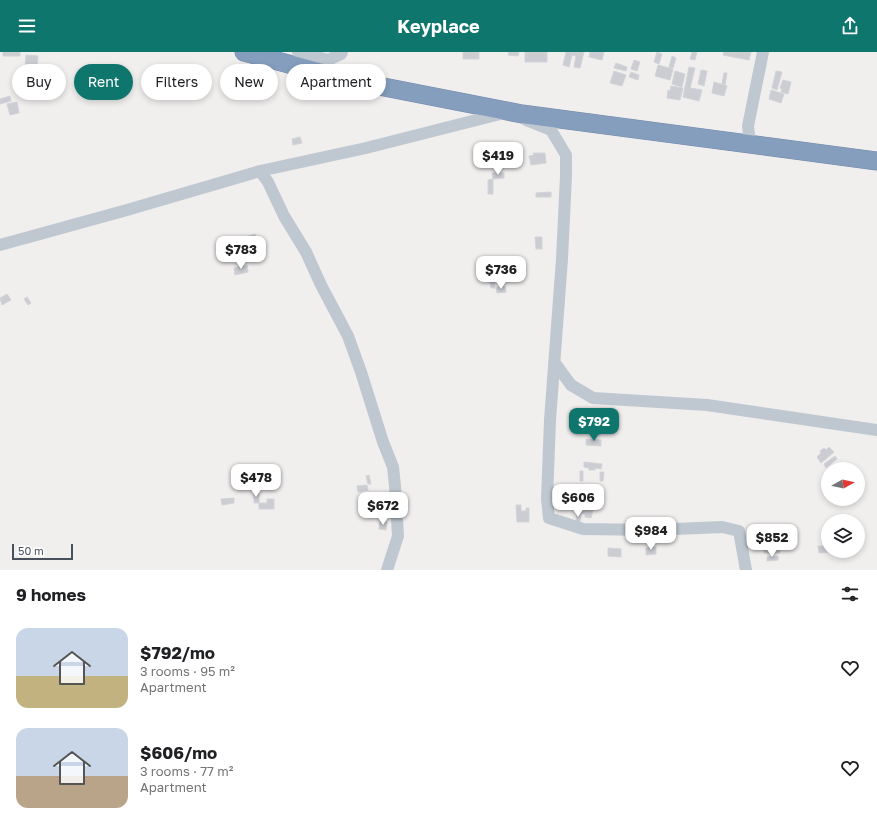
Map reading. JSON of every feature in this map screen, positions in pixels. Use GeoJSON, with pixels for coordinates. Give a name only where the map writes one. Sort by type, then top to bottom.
{"type":"FeatureCollection","features":[{"type":"Feature","properties":{"kind":"highway"},"geometry":{"type":"LineString","coordinates":[[244,52],[348,80],[509,112],[877,160]]}},
{"type":"Feature","properties":{"kind":"street"},"geometry":{"type":"LineString","coordinates":[[298,52],[328,60],[341,54],[342,52]]}},
{"type":"Feature","properties":{"kind":"street"},"geometry":{"type":"LineString","coordinates":[[750,144],[748,126],[763,52]]}},
{"type":"Feature","properties":{"kind":"street"},"geometry":{"type":"LineString","coordinates":[[0,245],[260,171],[366,148],[509,112]]}},
{"type":"Feature","properties":{"kind":"street"},"geometry":{"type":"LineString","coordinates":[[490,116],[525,120],[551,130],[566,155],[562,259],[556,322],[548,474],[547,499],[549,518],[583,529],[652,530],[722,527],[739,531],[746,570]]}},
{"type":"Feature","properties":{"kind":"street"},"geometry":{"type":"LineString","coordinates":[[260,171],[268,182],[284,216],[306,252],[321,285],[348,336],[392,467],[396,493],[398,536],[387,570]]}},
{"type":"Feature","properties":{"kind":"street"},"geometry":{"type":"LineString","coordinates":[[555,363],[571,384],[593,398],[707,405],[877,430]]}},
{"type":"Feature","properties":{"kind":"building"},"geometry":{"type":"Polygon","coordinates":[[[3,52],[20,52],[20,56],[3,56],[3,52]]]}},
{"type":"Feature","properties":{"kind":"building"},"geometry":{"type":"Polygon","coordinates":[[[463,52],[479,52],[479,59],[463,59],[463,52]]]}},
{"type":"Feature","properties":{"kind":"building"},"geometry":{"type":"Polygon","coordinates":[[[509,52],[519,52],[518,56],[508,55],[509,52]]]}},
{"type":"Feature","properties":{"kind":"building"},"geometry":{"type":"Polygon","coordinates":[[[525,52],[547,52],[547,62],[525,62],[525,52]]]}},
{"type":"Feature","properties":{"kind":"building"},"geometry":{"type":"Polygon","coordinates":[[[566,52],[584,52],[580,68],[574,67],[576,56],[572,55],[569,67],[563,65],[566,52]]]}},
{"type":"Feature","properties":{"kind":"building"},"geometry":{"type":"Polygon","coordinates":[[[590,52],[604,52],[602,60],[589,57],[590,52]]]}},
{"type":"Feature","properties":{"kind":"building"},"geometry":{"type":"Polygon","coordinates":[[[657,52],[662,54],[659,64],[654,62],[657,52]]]}},
{"type":"Feature","properties":{"kind":"building"},"geometry":{"type":"Polygon","coordinates":[[[692,52],[697,52],[695,60],[690,59],[692,52]]]}},
{"type":"Feature","properties":{"kind":"building"},"geometry":{"type":"Polygon","coordinates":[[[724,52],[751,52],[749,60],[723,55],[724,52]]]}},
{"type":"Feature","properties":{"kind":"building"},"geometry":{"type":"Polygon","coordinates":[[[26,55],[38,56],[37,64],[25,64],[26,55]]]}},
{"type":"Feature","properties":{"kind":"building"},"geometry":{"type":"Polygon","coordinates":[[[672,56],[676,58],[673,68],[669,67],[672,56]]]}},
{"type":"Feature","properties":{"kind":"building"},"geometry":{"type":"Polygon","coordinates":[[[634,60],[640,62],[637,71],[631,69],[634,60]]]}},
{"type":"Feature","properties":{"kind":"building"},"geometry":{"type":"Polygon","coordinates":[[[616,63],[627,67],[626,71],[614,68],[616,63]]]}},
{"type":"Feature","properties":{"kind":"building"},"geometry":{"type":"Polygon","coordinates":[[[658,65],[673,69],[670,80],[655,76],[658,65]]]}},
{"type":"Feature","properties":{"kind":"building"},"geometry":{"type":"Polygon","coordinates":[[[689,67],[695,68],[690,88],[702,90],[699,101],[683,97],[689,67]]]}},
{"type":"Feature","properties":{"kind":"building"},"geometry":{"type":"Polygon","coordinates":[[[701,70],[707,71],[704,86],[698,84],[701,70]]]}},
{"type":"Feature","properties":{"kind":"building"},"geometry":{"type":"Polygon","coordinates":[[[614,71],[626,75],[622,86],[610,83],[614,71]]]}},
{"type":"Feature","properties":{"kind":"building"},"geometry":{"type":"Polygon","coordinates":[[[675,71],[685,74],[682,87],[672,84],[675,71]]]}},
{"type":"Feature","properties":{"kind":"building"},"geometry":{"type":"Polygon","coordinates":[[[776,71],[782,72],[777,90],[772,88],[776,71]]]}},
{"type":"Feature","properties":{"kind":"building"},"geometry":{"type":"Polygon","coordinates":[[[631,72],[639,75],[638,80],[629,77],[631,72]]]}},
{"type":"Feature","properties":{"kind":"building"},"geometry":{"type":"Polygon","coordinates":[[[724,73],[727,73],[725,85],[722,84],[724,73]]]}},
{"type":"Feature","properties":{"kind":"building"},"geometry":{"type":"Polygon","coordinates":[[[783,80],[791,82],[788,94],[781,92],[782,89],[780,88],[783,80]]]}},
{"type":"Feature","properties":{"kind":"building"},"geometry":{"type":"Polygon","coordinates":[[[714,82],[727,86],[724,96],[712,93],[714,82]]]}},
{"type":"Feature","properties":{"kind":"building"},"geometry":{"type":"Polygon","coordinates":[[[671,86],[683,88],[680,100],[667,98],[668,90],[670,91],[671,86]]]}},
{"type":"Feature","properties":{"kind":"building"},"geometry":{"type":"Polygon","coordinates":[[[771,90],[784,94],[781,103],[769,99],[771,90]]]}},
{"type":"Feature","properties":{"kind":"building"},"geometry":{"type":"Polygon","coordinates":[[[10,96],[11,101],[0,104],[0,99],[10,96]]]}},
{"type":"Feature","properties":{"kind":"building"},"geometry":{"type":"Polygon","coordinates":[[[17,102],[19,113],[10,115],[7,104],[17,102]]]}},
{"type":"Feature","properties":{"kind":"building"},"geometry":{"type":"Polygon","coordinates":[[[300,137],[302,143],[293,145],[292,139],[300,137]]]}},
{"type":"Feature","properties":{"kind":"building"},"geometry":{"type":"Polygon","coordinates":[[[533,153],[545,153],[546,163],[531,165],[529,156],[534,155],[533,153]]]}},
{"type":"Feature","properties":{"kind":"building"},"geometry":{"type":"Polygon","coordinates":[[[492,173],[504,173],[504,178],[493,179],[492,173]]]}},
{"type":"Feature","properties":{"kind":"building"},"geometry":{"type":"Polygon","coordinates":[[[493,179],[493,194],[488,194],[488,180],[493,179]]]}},
{"type":"Feature","properties":{"kind":"building"},"geometry":{"type":"Polygon","coordinates":[[[551,192],[551,197],[536,197],[536,193],[551,192]]]}},
{"type":"Feature","properties":{"kind":"building"},"geometry":{"type":"Polygon","coordinates":[[[255,234],[257,242],[247,245],[245,237],[255,234]]]}},
{"type":"Feature","properties":{"kind":"building"},"geometry":{"type":"Polygon","coordinates":[[[535,237],[542,237],[542,249],[536,249],[535,237]]]}},
{"type":"Feature","properties":{"kind":"building"},"geometry":{"type":"Polygon","coordinates":[[[247,265],[248,272],[235,275],[234,268],[247,265]]]}},
{"type":"Feature","properties":{"kind":"building"},"geometry":{"type":"Polygon","coordinates":[[[501,271],[502,277],[494,278],[493,273],[501,271]]]}},
{"type":"Feature","properties":{"kind":"building"},"geometry":{"type":"Polygon","coordinates":[[[489,279],[494,279],[495,288],[491,288],[489,279]]]}},
{"type":"Feature","properties":{"kind":"building"},"geometry":{"type":"Polygon","coordinates":[[[505,286],[506,292],[497,293],[496,288],[505,286]]]}},
{"type":"Feature","properties":{"kind":"building"},"geometry":{"type":"Polygon","coordinates":[[[7,294],[11,300],[2,305],[0,298],[7,294]]]}},
{"type":"Feature","properties":{"kind":"building"},"geometry":{"type":"Polygon","coordinates":[[[27,297],[31,303],[28,305],[24,299],[27,297]]]}},
{"type":"Feature","properties":{"kind":"building"},"geometry":{"type":"Polygon","coordinates":[[[592,430],[600,431],[600,435],[592,434],[592,430]]]}},
{"type":"Feature","properties":{"kind":"building"},"geometry":{"type":"Polygon","coordinates":[[[586,439],[601,440],[601,446],[586,445],[586,439]]]}},
{"type":"Feature","properties":{"kind":"building"},"geometry":{"type":"Polygon","coordinates":[[[829,447],[834,452],[821,463],[817,457],[821,453],[820,451],[824,448],[826,450],[829,447]]]}},
{"type":"Feature","properties":{"kind":"building"},"geometry":{"type":"Polygon","coordinates":[[[835,456],[837,459],[833,462],[827,462],[835,456]]]}},
{"type":"Feature","properties":{"kind":"building"},"geometry":{"type":"Polygon","coordinates":[[[584,462],[602,464],[601,469],[595,468],[595,470],[589,470],[589,468],[584,467],[584,462]]]}},
{"type":"Feature","properties":{"kind":"building"},"geometry":{"type":"Polygon","coordinates":[[[580,471],[583,471],[583,481],[580,481],[580,471]]]}},
{"type":"Feature","properties":{"kind":"building"},"geometry":{"type":"Polygon","coordinates":[[[600,472],[604,472],[603,481],[600,481],[600,472]]]}},
{"type":"Feature","properties":{"kind":"building"},"geometry":{"type":"Polygon","coordinates":[[[369,475],[371,484],[368,484],[366,476],[369,475]]]}},
{"type":"Feature","properties":{"kind":"building"},"geometry":{"type":"Polygon","coordinates":[[[367,485],[368,490],[358,492],[357,486],[367,485]]]}},
{"type":"Feature","properties":{"kind":"building"},"geometry":{"type":"Polygon","coordinates":[[[582,485],[588,485],[588,490],[582,490],[582,485]]]}},
{"type":"Feature","properties":{"kind":"building"},"geometry":{"type":"Polygon","coordinates":[[[588,487],[599,487],[599,491],[588,492],[588,487]]]}},
{"type":"Feature","properties":{"kind":"building"},"geometry":{"type":"Polygon","coordinates":[[[254,493],[259,493],[259,503],[254,503],[254,493]]]}},
{"type":"Feature","properties":{"kind":"building"},"geometry":{"type":"Polygon","coordinates":[[[234,498],[234,503],[222,505],[221,499],[234,498]]]}},
{"type":"Feature","properties":{"kind":"building"},"geometry":{"type":"Polygon","coordinates":[[[267,499],[274,499],[274,509],[259,509],[259,503],[267,503],[267,499]]]}},
{"type":"Feature","properties":{"kind":"building"},"geometry":{"type":"Polygon","coordinates":[[[516,505],[521,505],[521,511],[526,511],[526,508],[529,508],[529,522],[517,522],[516,505]]]}},
{"type":"Feature","properties":{"kind":"building"},"geometry":{"type":"Polygon","coordinates":[[[581,508],[593,510],[591,518],[585,517],[585,514],[580,513],[581,508]]]}},
{"type":"Feature","properties":{"kind":"building"},"geometry":{"type":"Polygon","coordinates":[[[577,513],[581,513],[580,522],[576,522],[577,513]]]}},
{"type":"Feature","properties":{"kind":"building"},"geometry":{"type":"Polygon","coordinates":[[[380,521],[387,522],[386,530],[379,529],[380,521]]]}},
{"type":"Feature","properties":{"kind":"building"},"geometry":{"type":"Polygon","coordinates":[[[780,543],[780,553],[764,553],[763,544],[780,543]]]}},
{"type":"Feature","properties":{"kind":"building"},"geometry":{"type":"Polygon","coordinates":[[[818,546],[821,546],[821,553],[819,553],[818,546]]]}},
{"type":"Feature","properties":{"kind":"building"},"geometry":{"type":"Polygon","coordinates":[[[656,547],[656,554],[646,555],[646,548],[656,547]]]}},
{"type":"Feature","properties":{"kind":"building"},"geometry":{"type":"Polygon","coordinates":[[[608,548],[621,549],[621,557],[608,556],[608,548]]]}},
{"type":"Feature","properties":{"kind":"building"},"geometry":{"type":"Polygon","coordinates":[[[778,556],[778,560],[767,561],[767,557],[778,556]]]}}]}
